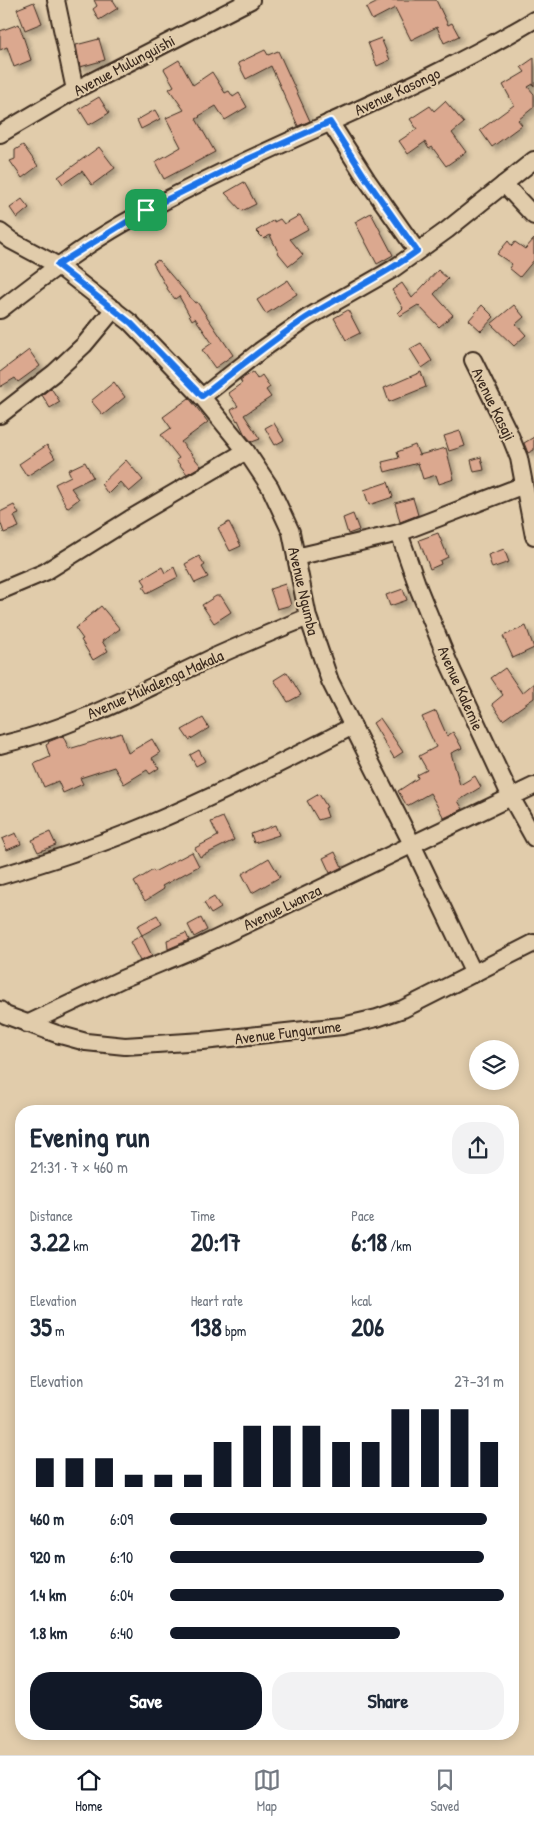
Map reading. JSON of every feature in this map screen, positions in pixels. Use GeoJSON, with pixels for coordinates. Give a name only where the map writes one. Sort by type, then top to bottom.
{"type":"FeatureCollection","features":[{"type":"Feature","properties":{"kind":"street"},"geometry":{"type":"LineString","coordinates":[[56,0],[75,90]]}},
{"type":"Feature","properties":{"kind":"street","name":"Avenue Mulunguishi"},"geometry":{"type":"LineString","coordinates":[[0,134],[75,90],[251,0]]}},
{"type":"Feature","properties":{"kind":"street","name":"Avenue Kasongo"},"geometry":{"type":"LineString","coordinates":[[0,310],[57,265],[146,210],[248,159],[442,71],[484,50],[534,20]]}},
{"type":"Feature","properties":{"kind":"street"},"geometry":{"type":"LineString","coordinates":[[330,122],[367,180],[417,251]]}},
{"type":"Feature","properties":{"kind":"street"},"geometry":{"type":"LineString","coordinates":[[202,396],[306,318],[393,269],[447,230],[534,160]]}},
{"type":"Feature","properties":{"kind":"street"},"geometry":{"type":"LineString","coordinates":[[504,184],[534,216]]}},
{"type":"Feature","properties":{"kind":"street","name":"Avenue Ngumba"},"geometry":{"type":"LineString","coordinates":[[0,232],[12,241],[57,265],[131,323],[202,396],[246,451],[270,487],[291,532],[308,617],[330,681],[412,844],[474,974]]}},
{"type":"Feature","properties":{"kind":"street"},"geometry":{"type":"LineString","coordinates":[[0,415],[54,373],[84,345],[114,309]]}},
{"type":"Feature","properties":{"kind":"street","name":"Avenue Kasaji"},"geometry":{"type":"LineString","coordinates":[[473,360],[509,433],[518,458],[534,533]]}},
{"type":"Feature","properties":{"kind":"street"},"geometry":{"type":"LineString","coordinates":[[0,591],[44,572],[130,518],[246,451]]}},
{"type":"Feature","properties":{"kind":"street"},"geometry":{"type":"LineString","coordinates":[[296,556],[399,533],[524,485]]}},
{"type":"Feature","properties":{"kind":"street","name":"Avenue Kalemie"},"geometry":{"type":"LineString","coordinates":[[399,533],[450,666],[511,796],[534,838]]}},
{"type":"Feature","properties":{"kind":"street","name":"Avenue Mukalenga Makala"},"geometry":{"type":"LineString","coordinates":[[0,745],[19,740],[99,710],[214,657],[308,617]]}},
{"type":"Feature","properties":{"kind":"street"},"geometry":{"type":"LineString","coordinates":[[0,876],[54,860],[129,833],[279,765],[353,726]]}},
{"type":"Feature","properties":{"kind":"street","name":"Avenue Lwanza"},"geometry":{"type":"LineString","coordinates":[[27,1024],[122,979],[199,947],[534,786]]}},
{"type":"Feature","properties":{"kind":"street","name":"Avenue Fungurume"},"geometry":{"type":"LineString","coordinates":[[0,1010],[5,1015],[27,1024],[86,1042],[125,1046],[203,1041],[342,1026],[377,1018],[403,1008],[534,943]]}},
{"type":"Feature","properties":{"kind":"building"},"geometry":{"type":"Polygon","coordinates":[[[94,0],[113,0],[118,8],[99,20],[93,9],[97,6],[94,0]]]}},
{"type":"Feature","properties":{"kind":"building"},"geometry":{"type":"Polygon","coordinates":[[[382,0],[436,0],[448,25],[452,23],[459,36],[444,43],[437,27],[411,40],[395,8],[372,20],[366,8],[382,0]]]}},
{"type":"Feature","properties":{"kind":"building"},"geometry":{"type":"Polygon","coordinates":[[[34,2],[42,23],[25,30],[17,9],[34,2]]]}},
{"type":"Feature","properties":{"kind":"building"},"geometry":{"type":"Polygon","coordinates":[[[19,24],[31,60],[14,67],[7,47],[0,50],[0,31],[19,24]]]}},
{"type":"Feature","properties":{"kind":"building"},"geometry":{"type":"Polygon","coordinates":[[[381,38],[390,60],[377,66],[368,43],[381,38]]]}},
{"type":"Feature","properties":{"kind":"building"},"geometry":{"type":"Polygon","coordinates":[[[99,39],[105,60],[80,67],[76,45],[99,39]]]}},
{"type":"Feature","properties":{"kind":"building"},"geometry":{"type":"Polygon","coordinates":[[[265,50],[268,55],[278,51],[310,121],[298,126],[271,66],[246,79],[238,63],[265,50]]]}},
{"type":"Feature","properties":{"kind":"building"},"geometry":{"type":"Polygon","coordinates":[[[534,58],[534,86],[533,84],[528,87],[534,94],[534,107],[518,120],[522,125],[492,147],[480,130],[514,105],[503,85],[525,72],[521,67],[534,58]]]}},
{"type":"Feature","properties":{"kind":"building"},"geometry":{"type":"Polygon","coordinates":[[[179,60],[193,85],[212,72],[225,93],[229,91],[233,97],[239,93],[247,107],[225,120],[216,106],[199,116],[196,119],[215,152],[164,179],[155,162],[181,147],[166,118],[184,110],[169,89],[174,86],[164,69],[179,60]]]}},
{"type":"Feature","properties":{"kind":"building"},"geometry":{"type":"Polygon","coordinates":[[[99,97],[109,113],[89,125],[79,109],[99,97]]]}},
{"type":"Feature","properties":{"kind":"building"},"geometry":{"type":"Polygon","coordinates":[[[445,101],[464,123],[452,133],[466,152],[446,166],[432,147],[429,149],[425,142],[408,154],[399,141],[417,129],[410,119],[430,106],[434,111],[445,101]]]}},
{"type":"Feature","properties":{"kind":"building"},"geometry":{"type":"Polygon","coordinates":[[[155,110],[160,119],[141,129],[137,120],[155,110]]]}},
{"type":"Feature","properties":{"kind":"building"},"geometry":{"type":"Polygon","coordinates":[[[23,145],[38,166],[22,178],[10,161],[15,159],[15,150],[23,145]]]}},
{"type":"Feature","properties":{"kind":"building"},"geometry":{"type":"Polygon","coordinates":[[[99,147],[115,168],[92,185],[82,171],[63,184],[58,177],[99,147]]]}},
{"type":"Feature","properties":{"kind":"building"},"geometry":{"type":"Polygon","coordinates":[[[244,182],[256,204],[242,211],[225,193],[244,182]]]}},
{"type":"Feature","properties":{"kind":"building"},"geometry":{"type":"Polygon","coordinates":[[[22,199],[29,208],[17,218],[10,208],[22,199]]]}},
{"type":"Feature","properties":{"kind":"building"},"geometry":{"type":"Polygon","coordinates":[[[371,213],[393,255],[377,264],[355,222],[371,213]]]}},
{"type":"Feature","properties":{"kind":"building"},"geometry":{"type":"Polygon","coordinates":[[[300,215],[308,229],[290,239],[303,255],[289,266],[279,254],[270,235],[264,239],[256,231],[274,220],[274,222],[280,219],[284,224],[300,215]]]}},
{"type":"Feature","properties":{"kind":"building"},"geometry":{"type":"Polygon","coordinates":[[[534,239],[534,260],[520,277],[509,268],[512,264],[497,254],[508,241],[512,246],[515,242],[525,249],[534,239]]]}},
{"type":"Feature","properties":{"kind":"building"},"geometry":{"type":"Polygon","coordinates":[[[158,260],[195,303],[197,302],[233,355],[215,368],[202,350],[212,343],[195,318],[192,320],[179,296],[175,299],[168,290],[153,263],[158,260]]]}},
{"type":"Feature","properties":{"kind":"building"},"geometry":{"type":"Polygon","coordinates":[[[438,270],[448,279],[434,294],[453,315],[439,327],[418,305],[400,316],[398,313],[403,308],[392,290],[402,283],[412,298],[438,270]]]}},
{"type":"Feature","properties":{"kind":"building"},"geometry":{"type":"Polygon","coordinates":[[[288,280],[297,294],[266,314],[257,300],[288,280]]]}},
{"type":"Feature","properties":{"kind":"building"},"geometry":{"type":"Polygon","coordinates":[[[482,305],[494,317],[481,331],[469,320],[482,305]]]}},
{"type":"Feature","properties":{"kind":"building"},"geometry":{"type":"Polygon","coordinates":[[[514,305],[524,317],[516,324],[526,335],[514,346],[491,324],[514,305]]]}},
{"type":"Feature","properties":{"kind":"building"},"geometry":{"type":"Polygon","coordinates":[[[348,310],[360,333],[346,340],[334,318],[348,310]]]}},
{"type":"Feature","properties":{"kind":"building"},"geometry":{"type":"Polygon","coordinates":[[[421,343],[432,361],[422,368],[410,349],[421,343]]]}},
{"type":"Feature","properties":{"kind":"building"},"geometry":{"type":"Polygon","coordinates":[[[29,350],[40,366],[18,382],[15,378],[0,387],[0,372],[29,350]]]}},
{"type":"Feature","properties":{"kind":"building"},"geometry":{"type":"Polygon","coordinates":[[[253,372],[257,379],[262,375],[270,387],[266,390],[271,397],[244,415],[260,439],[252,442],[244,433],[231,410],[238,406],[228,393],[242,383],[240,380],[253,372]]]}},
{"type":"Feature","properties":{"kind":"building"},"geometry":{"type":"Polygon","coordinates":[[[421,372],[426,387],[389,402],[384,388],[421,372]]]}},
{"type":"Feature","properties":{"kind":"building"},"geometry":{"type":"Polygon","coordinates":[[[114,382],[125,397],[103,415],[91,401],[114,382]]]}},
{"type":"Feature","properties":{"kind":"building"},"geometry":{"type":"Polygon","coordinates":[[[51,388],[60,402],[50,408],[42,395],[51,388]]]}},
{"type":"Feature","properties":{"kind":"building"},"geometry":{"type":"Polygon","coordinates":[[[189,398],[208,422],[181,442],[201,466],[187,474],[176,460],[179,458],[161,435],[171,428],[163,417],[189,398]]]}},
{"type":"Feature","properties":{"kind":"building"},"geometry":{"type":"Polygon","coordinates":[[[274,423],[284,440],[275,445],[265,428],[274,423]]]}},
{"type":"Feature","properties":{"kind":"building"},"geometry":{"type":"Polygon","coordinates":[[[460,431],[465,446],[449,451],[444,436],[460,431]]]}},
{"type":"Feature","properties":{"kind":"building"},"geometry":{"type":"Polygon","coordinates":[[[534,437],[534,450],[528,453],[524,443],[534,437]]]}},
{"type":"Feature","properties":{"kind":"building"},"geometry":{"type":"Polygon","coordinates":[[[47,445],[55,458],[27,476],[19,464],[47,445]]]}},
{"type":"Feature","properties":{"kind":"building"},"geometry":{"type":"Polygon","coordinates":[[[415,445],[419,455],[446,448],[454,479],[439,484],[436,475],[423,479],[418,463],[385,472],[382,462],[399,458],[397,452],[415,445]]]}},
{"type":"Feature","properties":{"kind":"building"},"geometry":{"type":"Polygon","coordinates":[[[481,457],[484,470],[474,472],[471,460],[481,457]]]}},
{"type":"Feature","properties":{"kind":"building"},"geometry":{"type":"Polygon","coordinates":[[[126,460],[143,480],[129,492],[120,482],[108,494],[101,484],[126,460]]]}},
{"type":"Feature","properties":{"kind":"building"},"geometry":{"type":"Polygon","coordinates":[[[85,462],[93,477],[71,488],[79,499],[67,508],[55,484],[71,476],[68,470],[85,462]]]}},
{"type":"Feature","properties":{"kind":"building"},"geometry":{"type":"Polygon","coordinates":[[[388,482],[393,497],[369,505],[364,490],[388,482]]]}},
{"type":"Feature","properties":{"kind":"building"},"geometry":{"type":"Polygon","coordinates":[[[413,498],[418,515],[400,522],[395,503],[413,498]]]}},
{"type":"Feature","properties":{"kind":"building"},"geometry":{"type":"Polygon","coordinates":[[[14,505],[19,514],[14,516],[19,527],[4,533],[0,521],[0,512],[14,505]]]}},
{"type":"Feature","properties":{"kind":"building"},"geometry":{"type":"Polygon","coordinates":[[[353,514],[359,530],[348,534],[343,518],[353,514]]]}},
{"type":"Feature","properties":{"kind":"building"},"geometry":{"type":"Polygon","coordinates":[[[229,522],[241,546],[230,551],[218,528],[229,522]]]}},
{"type":"Feature","properties":{"kind":"building"},"geometry":{"type":"Polygon","coordinates":[[[438,533],[448,557],[440,561],[441,564],[430,569],[419,540],[438,533]]]}},
{"type":"Feature","properties":{"kind":"building"},"geometry":{"type":"Polygon","coordinates":[[[504,549],[509,562],[492,568],[488,555],[504,549]]]}},
{"type":"Feature","properties":{"kind":"building"},"geometry":{"type":"Polygon","coordinates":[[[199,556],[205,565],[202,567],[208,577],[195,583],[185,564],[199,556]]]}},
{"type":"Feature","properties":{"kind":"building"},"geometry":{"type":"Polygon","coordinates":[[[162,567],[165,573],[174,567],[178,577],[147,593],[143,587],[146,585],[142,579],[162,567]]]}},
{"type":"Feature","properties":{"kind":"building"},"geometry":{"type":"Polygon","coordinates":[[[285,584],[291,605],[277,609],[270,589],[285,584]]]}},
{"type":"Feature","properties":{"kind":"building"},"geometry":{"type":"Polygon","coordinates":[[[403,589],[407,600],[390,606],[386,595],[403,589]]]}},
{"type":"Feature","properties":{"kind":"building"},"geometry":{"type":"Polygon","coordinates":[[[216,596],[221,596],[231,612],[214,623],[202,605],[216,596]]]}},
{"type":"Feature","properties":{"kind":"building"},"geometry":{"type":"Polygon","coordinates":[[[101,606],[120,629],[102,641],[108,651],[93,660],[81,640],[83,639],[75,628],[86,621],[84,620],[101,606]]]}},
{"type":"Feature","properties":{"kind":"building"},"geometry":{"type":"Polygon","coordinates":[[[526,626],[534,648],[513,658],[503,636],[526,626]]]}},
{"type":"Feature","properties":{"kind":"building"},"geometry":{"type":"Polygon","coordinates":[[[505,668],[522,693],[534,683],[534,698],[503,720],[492,704],[503,695],[491,678],[505,668]]]}},
{"type":"Feature","properties":{"kind":"building"},"geometry":{"type":"Polygon","coordinates":[[[287,672],[301,695],[288,702],[274,680],[287,672]]]}},
{"type":"Feature","properties":{"kind":"building"},"geometry":{"type":"Polygon","coordinates":[[[436,711],[447,736],[453,732],[462,748],[451,753],[460,785],[475,776],[481,787],[458,801],[463,809],[444,818],[430,793],[407,806],[398,791],[418,778],[417,775],[427,770],[419,756],[436,747],[422,717],[436,711]]]}},
{"type":"Feature","properties":{"kind":"building"},"geometry":{"type":"Polygon","coordinates":[[[203,718],[209,728],[189,740],[182,730],[203,718]]]}},
{"type":"Feature","properties":{"kind":"building"},"geometry":{"type":"Polygon","coordinates":[[[380,718],[403,752],[394,758],[373,723],[380,718]]]}},
{"type":"Feature","properties":{"kind":"building"},"geometry":{"type":"Polygon","coordinates":[[[121,733],[128,753],[152,739],[160,753],[152,758],[159,768],[150,774],[147,770],[124,784],[114,767],[80,778],[83,784],[63,793],[58,781],[44,787],[34,764],[50,757],[46,745],[48,742],[63,736],[69,749],[121,733]]]}},
{"type":"Feature","properties":{"kind":"building"},"geometry":{"type":"Polygon","coordinates":[[[199,750],[205,761],[196,766],[190,755],[199,750]]]}},
{"type":"Feature","properties":{"kind":"building"},"geometry":{"type":"Polygon","coordinates":[[[319,794],[327,807],[325,808],[328,817],[318,820],[307,801],[319,794]]]}},
{"type":"Feature","properties":{"kind":"building"},"geometry":{"type":"Polygon","coordinates":[[[223,817],[234,840],[200,857],[195,848],[218,836],[211,822],[223,817]]]}},
{"type":"Feature","properties":{"kind":"building"},"geometry":{"type":"Polygon","coordinates":[[[275,825],[279,835],[254,843],[251,834],[275,825]]]}},
{"type":"Feature","properties":{"kind":"building"},"geometry":{"type":"Polygon","coordinates":[[[50,832],[56,845],[38,852],[32,840],[50,832]]]}},
{"type":"Feature","properties":{"kind":"building"},"geometry":{"type":"Polygon","coordinates":[[[16,833],[21,844],[7,850],[2,839],[16,833]]]}},
{"type":"Feature","properties":{"kind":"building"},"geometry":{"type":"Polygon","coordinates":[[[192,852],[199,866],[162,886],[164,889],[145,901],[134,882],[153,870],[154,872],[192,852]]]}},
{"type":"Feature","properties":{"kind":"building"},"geometry":{"type":"Polygon","coordinates":[[[335,852],[342,867],[330,873],[323,858],[335,852]]]}},
{"type":"Feature","properties":{"kind":"building"},"geometry":{"type":"Polygon","coordinates":[[[269,858],[280,877],[252,893],[242,874],[269,858]]]}},
{"type":"Feature","properties":{"kind":"building"},"geometry":{"type":"Polygon","coordinates":[[[214,897],[221,908],[211,914],[204,903],[214,897]]]}},
{"type":"Feature","properties":{"kind":"building"},"geometry":{"type":"Polygon","coordinates":[[[157,915],[162,924],[142,935],[137,926],[157,915]]]}},
{"type":"Feature","properties":{"kind":"building"},"geometry":{"type":"Polygon","coordinates":[[[201,918],[207,930],[194,937],[188,925],[201,918]]]}},
{"type":"Feature","properties":{"kind":"building"},"geometry":{"type":"Polygon","coordinates":[[[186,933],[189,940],[168,949],[167,940],[186,933]]]}},
{"type":"Feature","properties":{"kind":"building"},"geometry":{"type":"Polygon","coordinates":[[[142,935],[152,956],[140,961],[130,942],[142,935]]]}},
{"type":"Feature","properties":{"kind":"route"},"geometry":{"type":"LineString","coordinates":[[330,122],[367,180],[417,251],[393,269],[306,318],[202,396],[131,323],[57,265],[146,210],[248,159],[330,122]]}}]}
